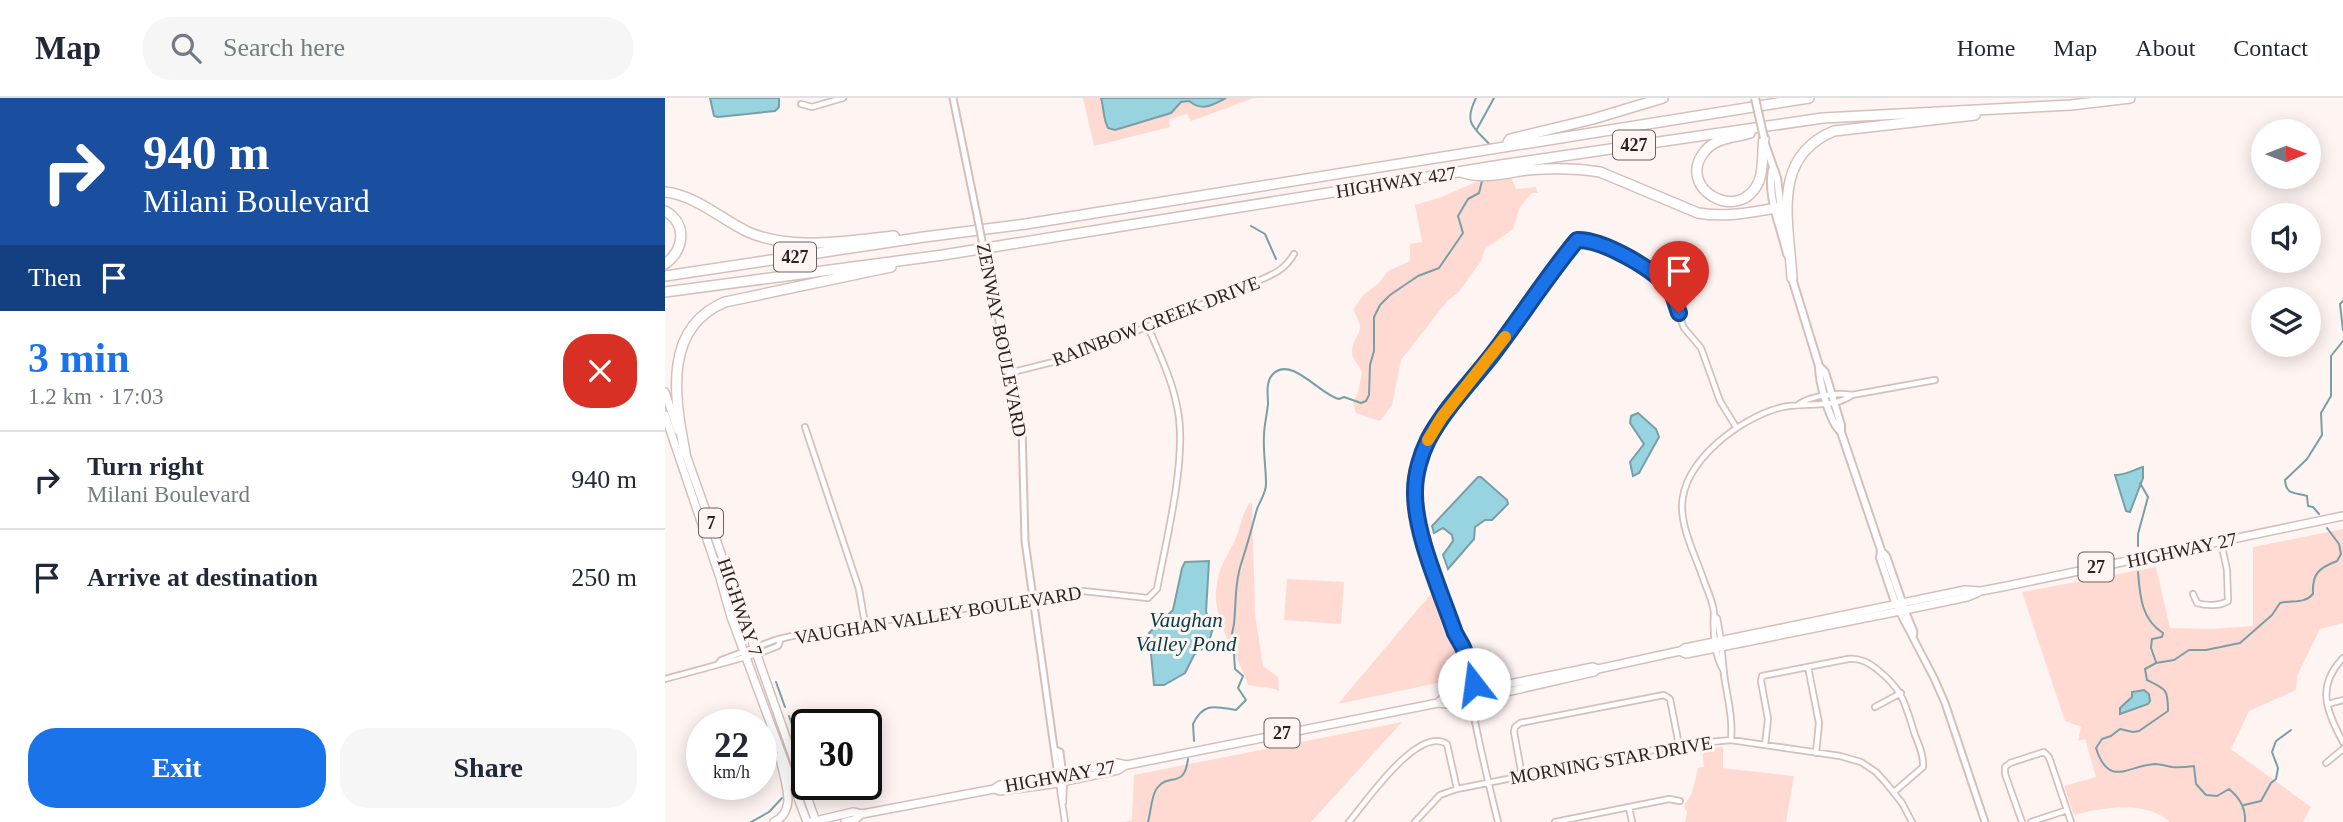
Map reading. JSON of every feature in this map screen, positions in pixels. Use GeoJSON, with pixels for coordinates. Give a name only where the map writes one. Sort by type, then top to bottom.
{"type":"FeatureCollection","features":[{"type":"Feature","properties":{"kind":"highway"},"geometry":{"type":"LineString","coordinates":[[1504,146],[1510,139],[1586,121],[1663,98]]}},
{"type":"Feature","properties":{"kind":"highway"},"geometry":{"type":"LineString","coordinates":[[1745,108],[1778,98]]}},
{"type":"Feature","properties":{"kind":"highway","name":"HIGHWAY 427"},"geometry":{"type":"LineString","coordinates":[[665,276],[924,237],[1026,225],[1809,98]]}},
{"type":"Feature","properties":{"kind":"highway","name":"HIGHWAY 427"},"geometry":{"type":"LineString","coordinates":[[665,292],[943,255],[1768,125],[1862,115],[2071,105],[2130,98]]}},
{"type":"Feature","properties":{"kind":"highway"},"geometry":{"type":"LineString","coordinates":[[1792,278],[1787,221],[1788,187],[1803,150],[1822,136],[1834,131],[1877,125],[2071,105]]}},
{"type":"Feature","properties":{"kind":"highway"},"geometry":{"type":"LineString","coordinates":[[1764,138],[1760,178],[1754,190],[1745,198],[1731,201],[1718,201],[1708,195],[1697,177],[1698,162],[1705,151],[1715,142],[1768,125]]}},
{"type":"Feature","properties":{"kind":"highway"},"geometry":{"type":"LineString","coordinates":[[1501,169],[1568,168],[1600,172],[1683,208],[1713,216],[1778,207]]}},
{"type":"Feature","properties":{"kind":"highway"},"geometry":{"type":"LineString","coordinates":[[665,192],[685,197],[727,222],[769,239],[796,243],[902,235],[924,237]]}},
{"type":"Feature","properties":{"kind":"highway"},"geometry":{"type":"LineString","coordinates":[[665,211],[675,219],[681,236],[678,251],[665,264]]}},
{"type":"Feature","properties":{"kind":"highway"},"geometry":{"type":"LineString","coordinates":[[685,452],[669,371],[677,340],[689,321],[699,313],[725,302],[943,255]]}},
{"type":"Feature","properties":{"kind":"main road"},"geometry":{"type":"LineString","coordinates":[[1755,98],[1772,170],[1779,231],[1819,366],[1819,376],[1841,425],[1841,432],[1881,550],[1886,556],[1901,608]]}},
{"type":"Feature","properties":{"kind":"main road","name":"HIGHWAY 7"},"geometry":{"type":"LineString","coordinates":[[665,392],[812,822]]}},
{"type":"Feature","properties":{"kind":"main road","name":"HIGHWAY 7"},"geometry":{"type":"LineString","coordinates":[[665,415],[745,654],[780,749],[812,822]]}},
{"type":"Feature","properties":{"kind":"main road","name":"HIGHWAY 27"},"geometry":{"type":"LineString","coordinates":[[812,822],[853,812],[862,814],[1061,779],[1117,764],[1127,765],[1438,702],[1444,697],[1473,695],[1593,667],[1598,669],[1680,652],[1685,648],[1719,644],[1901,608],[1965,590],[1980,591],[2343,516]]}},
{"type":"Feature","properties":{"kind":"main road"},"geometry":{"type":"LineString","coordinates":[[774,822],[784,814],[788,800],[780,749]]}},
{"type":"Feature","properties":{"kind":"main road","name":"HIGHWAY 27"},"geometry":{"type":"LineString","coordinates":[[845,822],[862,814]]}},
{"type":"Feature","properties":{"kind":"street"},"geometry":{"type":"LineString","coordinates":[[801,104],[812,107],[843,98]]}},
{"type":"Feature","properties":{"kind":"street","name":"ZENWAY BOULEVARD"},"geometry":{"type":"LineString","coordinates":[[953,98],[1022,426],[1025,541],[1055,750],[1060,752],[1061,779]]}},
{"type":"Feature","properties":{"kind":"street"},"geometry":{"type":"LineString","coordinates":[[1497,822],[1476,719],[1472,669],[1448,614],[1416,517],[1415,488],[1420,461],[1428,440],[1442,417],[1577,240],[1588,239],[1611,246],[1668,287],[1683,328],[1700,348],[1720,401],[1736,427]]}},
{"type":"Feature","properties":{"kind":"street","name":"RAINBOW CREEK DRIVE"},"geometry":{"type":"LineString","coordinates":[[1009,373],[1073,357],[1276,274],[1288,264],[1294,254]]}},
{"type":"Feature","properties":{"kind":"street","name":"VAUGHAN VALLEY BOULEVARD"},"geometry":{"type":"LineString","coordinates":[[665,680],[718,664],[721,660],[778,646],[781,641],[809,632],[1083,591],[1148,598],[1154,594],[1175,485],[1180,433],[1171,383],[1148,327]]}},
{"type":"Feature","properties":{"kind":"street"},"geometry":{"type":"LineString","coordinates":[[1731,740],[1732,714],[1724,671],[1719,664],[1717,618],[1683,517],[1682,505],[1689,477],[1719,442],[1736,427],[1778,408],[1804,401],[1935,380]]}},
{"type":"Feature","properties":{"kind":"street"},"geometry":{"type":"LineString","coordinates":[[805,427],[859,589],[865,624]]}},
{"type":"Feature","properties":{"kind":"street"},"geometry":{"type":"LineString","coordinates":[[2193,594],[2197,603],[2204,605],[2223,604],[2228,601],[2227,570],[2221,542]]}},
{"type":"Feature","properties":{"kind":"street"},"geometry":{"type":"LineString","coordinates":[[1901,608],[1945,703],[1985,822]]}},
{"type":"Feature","properties":{"kind":"street"},"geometry":{"type":"LineString","coordinates":[[2343,658],[2332,670],[2326,692],[2335,728],[2343,743]]}},
{"type":"Feature","properties":{"kind":"street"},"geometry":{"type":"LineString","coordinates":[[1765,745],[1768,719],[1761,678],[1765,674],[1847,659],[1861,659],[1883,674],[1901,693],[1924,764],[1893,792]]}},
{"type":"Feature","properties":{"kind":"street"},"geometry":{"type":"LineString","coordinates":[[1808,667],[1819,723],[1816,753]]}},
{"type":"Feature","properties":{"kind":"street"},"geometry":{"type":"LineString","coordinates":[[1875,707],[1901,693]]}},
{"type":"Feature","properties":{"kind":"street"},"geometry":{"type":"LineString","coordinates":[[1522,776],[1514,732],[1520,723],[1667,696],[1670,699],[1679,745]]}},
{"type":"Feature","properties":{"kind":"street"},"geometry":{"type":"LineString","coordinates":[[2328,704],[2343,700]]}},
{"type":"Feature","properties":{"kind":"street","name":"MORNING STAR DRIVE"},"geometry":{"type":"LineString","coordinates":[[1457,789],[1679,745],[1731,740],[1851,758],[1880,776],[1912,822]]}},
{"type":"Feature","properties":{"kind":"street"},"geometry":{"type":"LineString","coordinates":[[1349,822],[1402,759],[1422,745],[1441,741],[1447,744],[1457,789],[1440,795],[1415,822]]}},
{"type":"Feature","properties":{"kind":"street"},"geometry":{"type":"LineString","coordinates":[[2326,763],[2343,749]]}},
{"type":"Feature","properties":{"kind":"street"},"geometry":{"type":"LineString","coordinates":[[2022,822],[2005,767],[2041,753],[2048,754],[2071,822]]}},
{"type":"Feature","properties":{"kind":"street"},"geometry":{"type":"LineString","coordinates":[[1061,779],[1065,822]]}},
{"type":"Feature","properties":{"kind":"street"},"geometry":{"type":"LineString","coordinates":[[1555,822],[1669,799],[1680,801]]}},
{"type":"Feature","properties":{"kind":"street"},"geometry":{"type":"LineString","coordinates":[[1629,807],[1632,822]]}},
{"type":"Feature","properties":{"kind":"street"},"geometry":{"type":"LineString","coordinates":[[2031,822],[2067,810]]}},
{"type":"Feature","properties":{"kind":"shaded area"},"geometry":{"type":"Polygon","coordinates":[[[1083,98],[1254,98],[1191,121],[1187,114],[1169,119],[1170,127],[1094,146],[1083,98]]]}},
{"type":"Feature","properties":{"kind":"shaded area"},"geometry":{"type":"Polygon","coordinates":[[[1511,177],[1516,189],[1536,187],[1538,193],[1532,193],[1520,207],[1513,229],[1485,249],[1481,261],[1458,293],[1448,300],[1401,360],[1392,405],[1380,421],[1356,413],[1353,403],[1362,373],[1352,353],[1360,329],[1353,310],[1363,295],[1378,284],[1388,271],[1410,261],[1410,244],[1422,242],[1415,205],[1442,197],[1478,181],[1511,177]]]}},
{"type":"Feature","properties":{"kind":"shaded area"},"geometry":{"type":"Polygon","coordinates":[[[1250,503],[1255,614],[1263,666],[1278,677],[1279,691],[1248,685],[1225,633],[1217,607],[1219,573],[1250,503]]]}},
{"type":"Feature","properties":{"kind":"shaded area"},"geometry":{"type":"Polygon","coordinates":[[[2343,529],[2343,623],[2320,629],[2297,676],[2296,690],[2249,711],[2231,749],[2311,807],[2303,822],[2170,822],[2149,810],[2123,807],[2074,815],[2064,786],[2096,777],[2085,739],[2078,741],[2081,727],[2065,721],[2022,592],[2156,567],[2170,628],[2253,626],[2253,547],[2343,529]]]}},
{"type":"Feature","properties":{"kind":"shaded area"},"geometry":{"type":"Polygon","coordinates":[[[1287,579],[1344,582],[1341,624],[1284,620],[1287,579]]]}},
{"type":"Feature","properties":{"kind":"shaded area"},"geometry":{"type":"Polygon","coordinates":[[[1434,590],[1461,664],[1463,684],[1447,681],[1338,704],[1434,590]]]}},
{"type":"Feature","properties":{"kind":"shaded area"},"geometry":{"type":"Polygon","coordinates":[[[1402,722],[1311,822],[1125,822],[1132,820],[1134,775],[1402,722]]]}},
{"type":"Feature","properties":{"kind":"shaded area"},"geometry":{"type":"Polygon","coordinates":[[[1723,747],[1723,768],[1794,776],[1786,822],[1685,822],[1687,812],[1684,806],[1692,793],[1698,768],[1704,767],[1702,748],[1723,747]]]}},
{"type":"Feature","properties":{"kind":"water"},"geometry":{"type":"Polygon","coordinates":[[[710,98],[779,98],[779,107],[775,111],[718,117],[714,116],[710,98]]]}},
{"type":"Feature","properties":{"kind":"water"},"geometry":{"type":"Polygon","coordinates":[[[1101,98],[1226,98],[1203,107],[1189,101],[1181,102],[1171,113],[1115,130],[1106,125],[1101,98]]]}},
{"type":"Feature","properties":{"kind":"water"},"geometry":{"type":"Polygon","coordinates":[[[1638,413],[1656,429],[1659,437],[1639,473],[1633,476],[1630,462],[1644,444],[1630,423],[1631,416],[1638,413]]]}},
{"type":"Feature","properties":{"kind":"water"},"geometry":{"type":"Polygon","coordinates":[[[2143,467],[2143,478],[2130,512],[2126,511],[2115,475],[2143,467]]]}},
{"type":"Feature","properties":{"kind":"water"},"geometry":{"type":"Polygon","coordinates":[[[1478,477],[1507,500],[1508,504],[1492,520],[1485,520],[1475,527],[1474,539],[1448,569],[1443,555],[1453,541],[1452,535],[1443,528],[1434,533],[1432,526],[1478,477]]]}},
{"type":"Feature","properties":{"kind":"water","name":"Vaughan Valley Pond"},"geometry":{"type":"Polygon","coordinates":[[[1209,561],[1206,612],[1213,628],[1208,645],[1194,655],[1185,673],[1164,685],[1154,685],[1149,633],[1173,610],[1185,562],[1209,561]]]}},
{"type":"Feature","properties":{"kind":"water"},"geometry":{"type":"Polygon","coordinates":[[[2144,690],[2149,694],[2148,704],[2120,714],[2120,708],[2132,697],[2132,692],[2144,690]]]}},
{"type":"Feature","properties":{"kind":"waterway"},"geometry":{"type":"LineString","coordinates":[[1476,98],[1470,120],[1490,145]]}},
{"type":"Feature","properties":{"kind":"waterway"},"geometry":{"type":"LineString","coordinates":[[1477,129],[1494,98]]}},
{"type":"Feature","properties":{"kind":"waterway"},"geometry":{"type":"LineString","coordinates":[[1194,741],[1193,724],[1202,712],[1211,707],[1236,710],[1246,700],[1238,688],[1243,676],[1235,669],[1234,654],[1230,647],[1240,569],[1266,487],[1264,428],[1269,380],[1281,369],[1289,370],[1307,378],[1339,399],[1344,397],[1361,403],[1366,401],[1374,351],[1374,317],[1380,305],[1418,276],[1439,268],[1463,233],[1458,216],[1468,199],[1479,193],[1482,181]]}},
{"type":"Feature","properties":{"kind":"waterway"},"geometry":{"type":"LineString","coordinates":[[1251,226],[1265,234],[1276,259]]}},
{"type":"Feature","properties":{"kind":"waterway"},"geometry":{"type":"LineString","coordinates":[[2343,301],[2340,304],[2343,330]]}},
{"type":"Feature","properties":{"kind":"waterway"},"geometry":{"type":"LineString","coordinates":[[2319,514],[2313,507],[2308,506],[2307,496],[2289,491],[2285,480],[2307,459],[2322,435],[2321,413],[2331,396],[2331,356],[2343,341]]}},
{"type":"Feature","properties":{"kind":"waterway"},"geometry":{"type":"LineString","coordinates":[[2138,546],[2138,534],[2148,497],[2140,483]]}},
{"type":"Feature","properties":{"kind":"waterway"},"geometry":{"type":"LineString","coordinates":[[2245,822],[2243,808],[2236,796],[2229,789],[2217,796],[2206,795],[2196,784],[2194,766],[2155,764],[2121,772],[2114,771],[2107,768],[2096,748],[2102,739],[2120,729],[2139,731],[2168,711],[2165,691],[2147,680],[2145,669],[2156,663],[2174,660],[2189,650],[2206,650],[2240,643],[2272,615],[2280,603],[2310,597],[2313,594],[2315,576],[2337,561],[2341,554],[2339,544],[2327,528]]}},
{"type":"Feature","properties":{"kind":"waterway"},"geometry":{"type":"LineString","coordinates":[[2138,572],[2146,614],[2163,633],[2162,637],[2152,639],[2151,648],[2156,662]]}},
{"type":"Feature","properties":{"kind":"waterway"},"geometry":{"type":"LineString","coordinates":[[776,682],[785,707]]}},
{"type":"Feature","properties":{"kind":"waterway"},"geometry":{"type":"LineString","coordinates":[[789,716],[791,722]]}},
{"type":"Feature","properties":{"kind":"waterway"},"geometry":{"type":"LineString","coordinates":[[2244,805],[2261,801],[2276,779],[2278,768],[2272,752],[2276,741],[2291,730]]}},
{"type":"Feature","properties":{"kind":"waterway"},"geometry":{"type":"LineString","coordinates":[[1148,822],[1155,791],[1162,783],[1180,778],[1188,759]]}},
{"type":"Feature","properties":{"kind":"waterway"},"geometry":{"type":"LineString","coordinates":[[751,822],[769,812],[782,798]]}},
{"type":"Feature","properties":{"kind":"slow traffic"},"geometry":{"type":"LineString","coordinates":[[1428,440],[1442,417],[1505,337]]}},
{"type":"Feature","properties":{"kind":"route"},"geometry":{"type":"LineString","coordinates":[[1474,684],[1465,648],[1455,633],[1416,517],[1415,488],[1420,461],[1428,440],[1442,417],[1577,240],[1588,239],[1611,246],[1648,271],[1668,287],[1679,313]]}}]}
